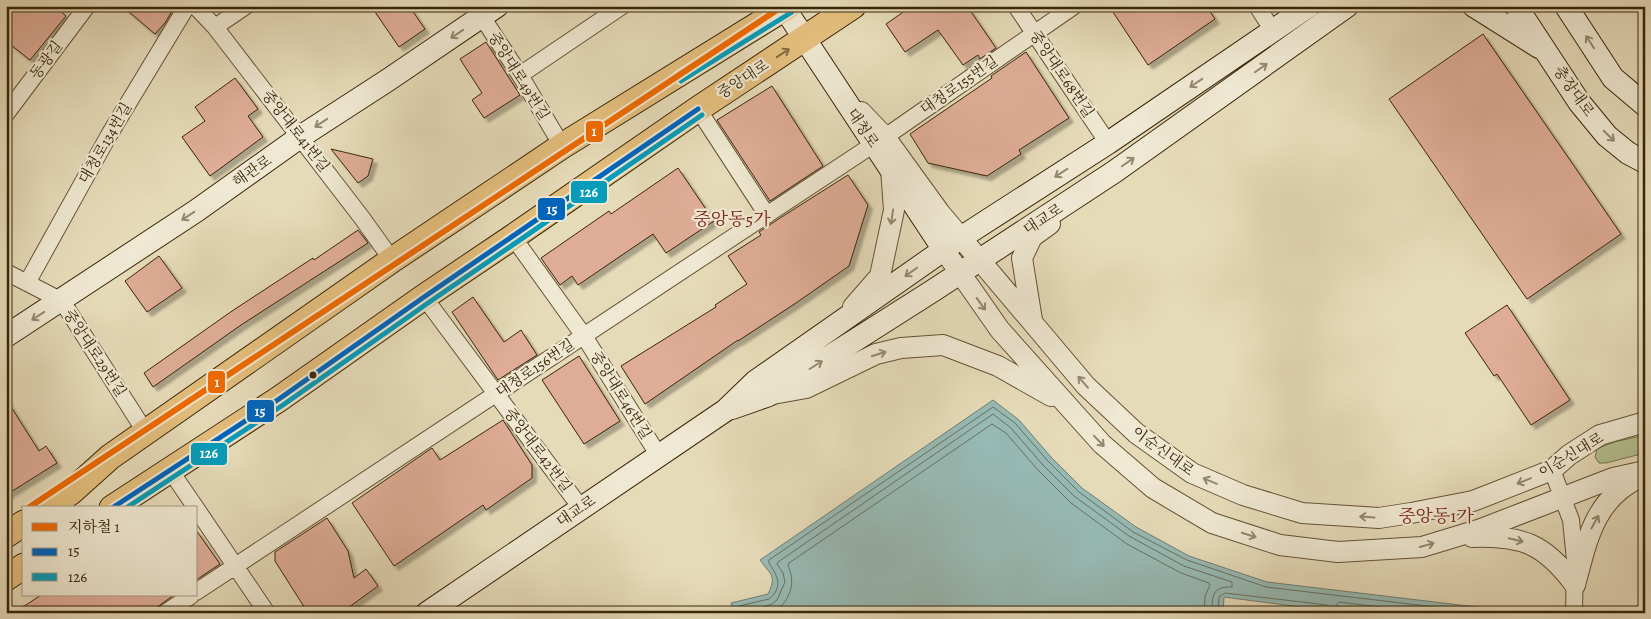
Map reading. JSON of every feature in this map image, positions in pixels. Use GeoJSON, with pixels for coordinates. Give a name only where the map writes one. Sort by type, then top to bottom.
{"type":"FeatureCollection","features":[{"type":"Feature","properties":{"kind":"main road","name":"중앙대로"},"geometry":{"type":"LineString","coordinates":[[115,506],[279,399],[698,109],[853,6]]}},
{"type":"Feature","properties":{"kind":"main road","name":"대교로"},"geometry":{"type":"LineString","coordinates":[[427,613],[726,410],[756,381],[953,243],[1108,143],[1309,6]]}},
{"type":"Feature","properties":{"kind":"main road","name":"대교로"},"geometry":{"type":"LineString","coordinates":[[726,410],[769,395],[960,274],[1099,182],[1347,6]]}},
{"type":"Feature","properties":{"kind":"main road"},"geometry":{"type":"LineString","coordinates":[[1474,6],[1547,53]]}},
{"type":"Feature","properties":{"kind":"main road","name":"충장대로"},"geometry":{"type":"LineString","coordinates":[[1516,6],[1579,102],[1607,136],[1628,153],[1645,162]]}},
{"type":"Feature","properties":{"kind":"main road"},"geometry":{"type":"LineString","coordinates":[[1566,6],[1613,78],[1645,105]]}},
{"type":"Feature","properties":{"kind":"main road","name":"대청로"},"geometry":{"type":"LineString","coordinates":[[785,7],[804,39],[839,90],[879,140],[891,168],[953,243]]}},
{"type":"Feature","properties":{"kind":"main road"},"geometry":{"type":"LineString","coordinates":[[50,506],[70,492],[110,457],[392,260],[562,146],[785,7]]}},
{"type":"Feature","properties":{"kind":"main road","name":"해관로"},"geometry":{"type":"LineString","coordinates":[[6,336],[196,211],[300,137],[388,80],[484,10]]}},
{"type":"Feature","properties":{"kind":"main road"},"geometry":{"type":"LineString","coordinates":[[6,535],[22,524]]}},
{"type":"Feature","properties":{"kind":"main road"},"geometry":{"type":"LineString","coordinates":[[6,578],[22,567]]}},
{"type":"Feature","properties":{"kind":"street","name":"동광길"},"geometry":{"type":"LineString","coordinates":[[6,114],[86,6]]}},
{"type":"Feature","properties":{"kind":"street","name":"대청로134번길"},"geometry":{"type":"LineString","coordinates":[[27,283],[109,135],[187,6]]}},
{"type":"Feature","properties":{"kind":"street","name":"중앙대로41번길"},"geometry":{"type":"LineString","coordinates":[[195,6],[215,27],[362,218],[392,260]]}},
{"type":"Feature","properties":{"kind":"street"},"geometry":{"type":"LineString","coordinates":[[215,27],[246,6]]}},
{"type":"Feature","properties":{"kind":"street"},"geometry":{"type":"LineString","coordinates":[[520,75],[622,6]]}},
{"type":"Feature","properties":{"kind":"street","name":"중앙대로68번길"},"geometry":{"type":"LineString","coordinates":[[1016,6],[1108,143]]}},
{"type":"Feature","properties":{"kind":"street","name":"대청로155번길"},"geometry":{"type":"LineString","coordinates":[[879,140],[1074,6]]}},
{"type":"Feature","properties":{"kind":"street"},"geometry":{"type":"LineString","coordinates":[[1257,6],[1273,31]]}},
{"type":"Feature","properties":{"kind":"street","name":"중앙대로49번길"},"geometry":{"type":"LineString","coordinates":[[484,10],[562,146]]}},
{"type":"Feature","properties":{"kind":"street"},"geometry":{"type":"LineString","coordinates":[[698,109],[767,214]]}},
{"type":"Feature","properties":{"kind":"street","name":"대청로156번길"},"geometry":{"type":"LineString","coordinates":[[198,591],[879,140]]}},
{"type":"Feature","properties":{"kind":"street","name":"이순신대로"},"geometry":{"type":"LineString","coordinates":[[879,140],[940,213],[953,243],[960,274],[1000,330],[1102,444],[1153,488],[1212,523],[1280,545],[1338,552],[1422,547],[1481,529],[1613,478],[1645,471]]}},
{"type":"Feature","properties":{"kind":"street"},"geometry":{"type":"LineString","coordinates":[[837,323],[862,298],[880,276],[894,210],[891,168]]}},
{"type":"Feature","properties":{"kind":"street"},"geometry":{"type":"LineString","coordinates":[[1033,322],[1022,258],[1032,237],[1077,205],[1099,182]]}},
{"type":"Feature","properties":{"kind":"street","name":"중앙대로46번길"},"geometry":{"type":"LineString","coordinates":[[513,237],[584,336],[659,456]]}},
{"type":"Feature","properties":{"kind":"street","name":"이순신대로"},"geometry":{"type":"LineString","coordinates":[[953,243],[981,259],[1086,386],[1136,433],[1192,473],[1243,495],[1302,513],[1379,518],[1473,501],[1552,470],[1569,455],[1600,435],[1645,422]]}},
{"type":"Feature","properties":{"kind":"street","name":"중앙대로29번길"},"geometry":{"type":"LineString","coordinates":[[6,272],[62,300],[146,433]]}},
{"type":"Feature","properties":{"kind":"street","name":"중앙대로42번길"},"geometry":{"type":"LineString","coordinates":[[424,297],[581,508]]}},
{"type":"Feature","properties":{"kind":"street"},"geometry":{"type":"LineString","coordinates":[[769,395],[806,388],[876,354],[901,348],[943,345],[998,366],[1065,404]]}},
{"type":"Feature","properties":{"kind":"street"},"geometry":{"type":"LineString","coordinates":[[170,470],[195,506]]}},
{"type":"Feature","properties":{"kind":"street"},"geometry":{"type":"LineString","coordinates":[[1552,470],[1571,520],[1575,560],[1574,613]]}},
{"type":"Feature","properties":{"kind":"street"},"geometry":{"type":"LineString","coordinates":[[1574,585],[1590,529],[1600,512],[1610,497],[1627,484],[1645,475]]}},
{"type":"Feature","properties":{"kind":"street"},"geometry":{"type":"LineString","coordinates":[[198,511],[267,613]]}},
{"type":"Feature","properties":{"kind":"street"},"geometry":{"type":"LineString","coordinates":[[1450,538],[1498,536],[1537,547],[1549,555],[1562,568],[1574,585]]}},
{"type":"Feature","properties":{"kind":"street"},"geometry":{"type":"LineString","coordinates":[[165,613],[190,596]]}},
{"type":"Feature","properties":{"kind":"green space"},"geometry":{"type":"Polygon","coordinates":[[[1645,435],[1645,453],[1606,463],[1599,463],[1595,457],[1597,449],[1614,442],[1645,435]]]}},
{"type":"Feature","properties":{"kind":"water"},"geometry":{"type":"Polygon","coordinates":[[[993,400],[1019,420],[1051,457],[1082,488],[1136,527],[1189,556],[1267,582],[1527,613],[1346,613],[1224,597],[1223,613],[734,613],[731,603],[768,594],[771,588],[772,576],[760,560],[993,400]]]}},
{"type":"Feature","properties":{"kind":"building"},"geometry":{"type":"Polygon","coordinates":[[[6,6],[55,6],[66,16],[30,60],[6,41],[6,6]]]}},
{"type":"Feature","properties":{"kind":"building"},"geometry":{"type":"Polygon","coordinates":[[[122,6],[175,6],[165,23],[155,34],[122,6]]]}},
{"type":"Feature","properties":{"kind":"building"},"geometry":{"type":"Polygon","coordinates":[[[371,6],[409,6],[425,29],[399,47],[371,6]]]}},
{"type":"Feature","properties":{"kind":"building"},"geometry":{"type":"Polygon","coordinates":[[[912,6],[967,6],[996,48],[980,59],[978,55],[963,65],[938,30],[905,52],[886,24],[912,6]]]}},
{"type":"Feature","properties":{"kind":"building"},"geometry":{"type":"Polygon","coordinates":[[[1109,6],[1206,6],[1215,19],[1148,65],[1109,6]]]}},
{"type":"Feature","properties":{"kind":"building"},"geometry":{"type":"Polygon","coordinates":[[[1483,34],[1621,234],[1527,299],[1389,99],[1483,34]]]}},
{"type":"Feature","properties":{"kind":"building"},"geometry":{"type":"Polygon","coordinates":[[[486,42],[520,95],[484,118],[472,100],[482,93],[460,59],[486,42]]]}},
{"type":"Feature","properties":{"kind":"building"},"geometry":{"type":"Polygon","coordinates":[[[1026,52],[1069,118],[1019,150],[1021,154],[987,176],[928,163],[910,134],[992,78],[991,76],[1026,52]]]}},
{"type":"Feature","properties":{"kind":"building"},"geometry":{"type":"Polygon","coordinates":[[[235,78],[258,109],[248,116],[263,137],[210,176],[182,137],[205,121],[195,107],[235,78]]]}},
{"type":"Feature","properties":{"kind":"building"},"geometry":{"type":"Polygon","coordinates":[[[772,86],[823,166],[770,201],[717,120],[772,86]]]}},
{"type":"Feature","properties":{"kind":"building"},"geometry":{"type":"Polygon","coordinates":[[[331,149],[373,159],[368,176],[358,183],[331,149]]]}},
{"type":"Feature","properties":{"kind":"building"},"geometry":{"type":"Polygon","coordinates":[[[678,168],[714,221],[666,253],[653,234],[578,285],[572,276],[560,285],[541,258],[609,211],[611,214],[678,168]]]}},
{"type":"Feature","properties":{"kind":"building"},"geometry":{"type":"Polygon","coordinates":[[[848,175],[868,205],[849,266],[645,404],[621,366],[716,307],[715,305],[747,284],[728,256],[761,235],[759,232],[848,175]]]}},
{"type":"Feature","properties":{"kind":"building"},"geometry":{"type":"Polygon","coordinates":[[[358,230],[368,243],[241,325],[153,387],[144,373],[232,311],[358,230]]]}},
{"type":"Feature","properties":{"kind":"building"},"geometry":{"type":"Polygon","coordinates":[[[159,256],[182,288],[147,312],[125,281],[159,256]]]}},
{"type":"Feature","properties":{"kind":"building"},"geometry":{"type":"Polygon","coordinates":[[[473,297],[504,342],[521,330],[537,355],[498,380],[452,312],[473,297]]]}},
{"type":"Feature","properties":{"kind":"building"},"geometry":{"type":"Polygon","coordinates":[[[1507,305],[1570,400],[1531,425],[1497,374],[1494,376],[1465,333],[1507,305]]]}},
{"type":"Feature","properties":{"kind":"building"},"geometry":{"type":"Polygon","coordinates":[[[579,356],[620,421],[584,444],[542,380],[579,356]]]}},
{"type":"Feature","properties":{"kind":"building"},"geometry":{"type":"Polygon","coordinates":[[[6,399],[39,451],[46,446],[57,463],[6,495],[6,399]]]}},
{"type":"Feature","properties":{"kind":"building"},"geometry":{"type":"Polygon","coordinates":[[[503,420],[532,465],[532,478],[486,510],[483,505],[394,566],[352,503],[432,448],[440,460],[503,420]]]}},
{"type":"Feature","properties":{"kind":"building"},"geometry":{"type":"Polygon","coordinates":[[[327,518],[348,551],[354,578],[366,569],[378,586],[341,613],[308,613],[275,561],[275,552],[327,518]]]}},
{"type":"Feature","properties":{"kind":"building"},"geometry":{"type":"Polygon","coordinates":[[[198,533],[220,564],[198,579],[198,533]]]}},
{"type":"Feature","properties":{"kind":"building"},"geometry":{"type":"Polygon","coordinates":[[[40,596],[173,596],[149,613],[14,613],[40,596]]]}},
{"type":"Feature","properties":{"kind":"metro line","name":"1"},"geometry":{"type":"LineString","coordinates":[[31,506],[783,6]]}},
{"type":"Feature","properties":{"kind":"transit line","name":"15"},"geometry":{"type":"LineString","coordinates":[[677,75],[788,6]]}},
{"type":"Feature","properties":{"kind":"transit line","name":"126"},"geometry":{"type":"LineString","coordinates":[[681,81],[792,12]]}},
{"type":"Feature","properties":{"kind":"transit line","name":"15"},"geometry":{"type":"LineString","coordinates":[[115,506],[279,399],[698,109]]}},
{"type":"Feature","properties":{"kind":"transit line","name":"126"},"geometry":{"type":"LineString","coordinates":[[129,506],[283,405],[702,115]]}},
{"type":"Feature","properties":{"kind":"district","name":"중앙동5가"},"geometry":{"type":"Point","coordinates":[732,219]}},
{"type":"Feature","properties":{"kind":"district","name":"중앙동1가"},"geometry":{"type":"Point","coordinates":[1436,516]}}]}
